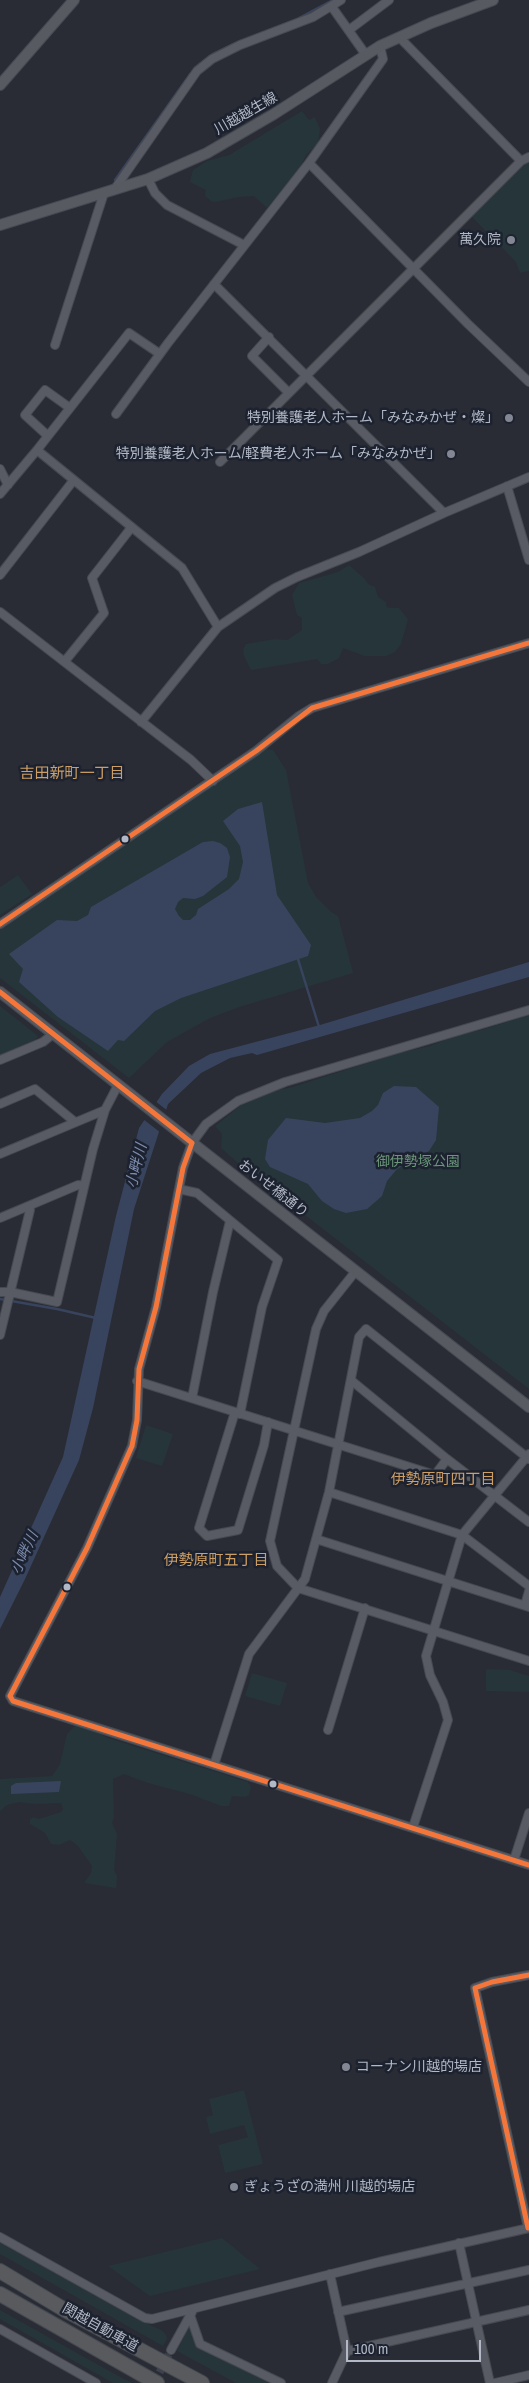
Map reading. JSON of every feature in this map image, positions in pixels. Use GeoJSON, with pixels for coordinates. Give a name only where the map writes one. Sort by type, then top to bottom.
{"type":"FeatureCollection","features":[{"type":"Feature","properties":{"kind":"highway","name":"関越自動車道"},"geometry":{"type":"LineString","coordinates":[[0,2271],[65,2310],[202,2383]]}},
{"type":"Feature","properties":{"kind":"highway","name":"関越自動車道"},"geometry":{"type":"LineString","coordinates":[[0,2294],[157,2383]]}},
{"type":"Feature","properties":{"kind":"street"},"geometry":{"type":"LineString","coordinates":[[0,85],[74,0]]}},
{"type":"Feature","properties":{"kind":"street"},"geometry":{"type":"LineString","coordinates":[[55,345],[109,192],[197,71],[212,59],[240,45],[313,17],[341,0]]}},
{"type":"Feature","properties":{"kind":"street"},"geometry":{"type":"LineString","coordinates":[[349,30],[389,0]]}},
{"type":"Feature","properties":{"kind":"street","name":"川越越生線"},"geometry":{"type":"LineString","coordinates":[[0,225],[109,192],[148,178],[215,148],[274,114],[380,46],[493,0]]}},
{"type":"Feature","properties":{"kind":"street"},"geometry":{"type":"LineString","coordinates":[[332,7],[366,55]]}},
{"type":"Feature","properties":{"kind":"street"},"geometry":{"type":"LineString","coordinates":[[399,37],[521,161]]}},
{"type":"Feature","properties":{"kind":"street"},"geometry":{"type":"LineString","coordinates":[[116,414],[244,244],[310,163],[383,59],[380,46]]}},
{"type":"Feature","properties":{"kind":"street"},"geometry":{"type":"LineString","coordinates":[[220,462],[521,161],[529,157]]}},
{"type":"Feature","properties":{"kind":"street"},"geometry":{"type":"LineString","coordinates":[[310,163],[413,269],[529,382]]}},
{"type":"Feature","properties":{"kind":"street"},"geometry":{"type":"LineString","coordinates":[[148,178],[155,193],[167,205],[244,244]]}},
{"type":"Feature","properties":{"kind":"street"},"geometry":{"type":"LineString","coordinates":[[214,284],[308,375],[444,513]]}},
{"type":"Feature","properties":{"kind":"street"},"geometry":{"type":"LineString","coordinates":[[0,494],[129,333],[160,354]]}},
{"type":"Feature","properties":{"kind":"street"},"geometry":{"type":"LineString","coordinates":[[269,337],[252,356],[289,393]]}},
{"type":"Feature","properties":{"kind":"street"},"geometry":{"type":"LineString","coordinates":[[48,436],[24,415],[45,390],[70,408]]}},
{"type":"Feature","properties":{"kind":"street"},"geometry":{"type":"LineString","coordinates":[[37,450],[182,568],[218,627]]}},
{"type":"Feature","properties":{"kind":"street"},"geometry":{"type":"LineString","coordinates":[[0,469],[8,484]]}},
{"type":"Feature","properties":{"kind":"street"},"geometry":{"type":"LineString","coordinates":[[141,722],[218,627],[275,588],[297,576],[359,552],[529,477]]}},
{"type":"Feature","properties":{"kind":"street"},"geometry":{"type":"LineString","coordinates":[[0,575],[73,481]]}},
{"type":"Feature","properties":{"kind":"street"},"geometry":{"type":"LineString","coordinates":[[507,486],[525,532],[529,560]]}},
{"type":"Feature","properties":{"kind":"street"},"geometry":{"type":"LineString","coordinates":[[65,661],[104,613],[92,578],[131,528]]}},
{"type":"Feature","properties":{"kind":"street"},"geometry":{"type":"LineString","coordinates":[[0,612],[191,760],[213,781]]}},
{"type":"Feature","properties":{"kind":"street"},"geometry":{"type":"LineString","coordinates":[[0,924],[213,781],[270,741],[299,716],[312,708],[529,643]]}},
{"type":"Feature","properties":{"kind":"street","name":"おいせ橋通り"},"geometry":{"type":"LineString","coordinates":[[0,992],[529,1407]]}},
{"type":"Feature","properties":{"kind":"street"},"geometry":{"type":"LineString","coordinates":[[529,1010],[262,1090],[238,1101],[206,1124],[188,1140],[156,1307],[137,1381],[136,1420],[132,1446],[87,1548],[10,1696],[13,1701],[529,1865]]}},
{"type":"Feature","properties":{"kind":"street"},"geometry":{"type":"LineString","coordinates":[[0,1060],[43,1042],[53,1034]]}},
{"type":"Feature","properties":{"kind":"street"},"geometry":{"type":"LineString","coordinates":[[0,1292],[10,1292],[57,1302],[84,1186],[105,1110],[118,1085]]}},
{"type":"Feature","properties":{"kind":"street"},"geometry":{"type":"LineString","coordinates":[[0,1104],[35,1089],[75,1122]]}},
{"type":"Feature","properties":{"kind":"street"},"geometry":{"type":"LineString","coordinates":[[0,1154],[105,1110]]}},
{"type":"Feature","properties":{"kind":"street"},"geometry":{"type":"LineString","coordinates":[[0,1218],[78,1185],[84,1186]]}},
{"type":"Feature","properties":{"kind":"street"},"geometry":{"type":"LineString","coordinates":[[179,1189],[197,1193],[278,1260],[262,1307],[238,1413],[199,1528],[207,1536],[238,1530],[264,1445],[268,1422]]}},
{"type":"Feature","properties":{"kind":"street"},"geometry":{"type":"LineString","coordinates":[[0,1335],[30,1210],[28,1207]]}},
{"type":"Feature","properties":{"kind":"street"},"geometry":{"type":"LineString","coordinates":[[192,1398],[213,1292],[230,1221]]}},
{"type":"Feature","properties":{"kind":"street"},"geometry":{"type":"LineString","coordinates":[[355,1272],[319,1319],[270,1541],[277,1566],[298,1588],[529,1661]]}},
{"type":"Feature","properties":{"kind":"street"},"geometry":{"type":"LineString","coordinates":[[214,1765],[250,1654],[305,1579],[328,1492],[360,1337],[366,1329],[528,1456],[462,1535],[426,1656],[430,1676],[443,1702],[448,1720],[414,1827]]}},
{"type":"Feature","properties":{"kind":"street"},"geometry":{"type":"LineString","coordinates":[[137,1381],[435,1475],[447,1459]]}},
{"type":"Feature","properties":{"kind":"street"},"geometry":{"type":"LineString","coordinates":[[352,1381],[447,1459],[529,1522]]}},
{"type":"Feature","properties":{"kind":"street"},"geometry":{"type":"LineString","coordinates":[[328,1492],[462,1535],[529,1586]]}},
{"type":"Feature","properties":{"kind":"street"},"geometry":{"type":"LineString","coordinates":[[316,1539],[527,1606],[529,1591]]}},
{"type":"Feature","properties":{"kind":"street"},"geometry":{"type":"LineString","coordinates":[[328,1730],[365,1608]]}},
{"type":"Feature","properties":{"kind":"street"},"geometry":{"type":"LineString","coordinates":[[514,1860],[529,1813]]}},
{"type":"Feature","properties":{"kind":"street"},"geometry":{"type":"LineString","coordinates":[[0,2236],[145,2318],[192,2312],[330,2274],[528,2228],[475,1988],[492,1982],[529,1975]]}},
{"type":"Feature","properties":{"kind":"street"},"geometry":{"type":"LineString","coordinates":[[459,2243],[490,2383]]}},
{"type":"Feature","properties":{"kind":"street"},"geometry":{"type":"LineString","coordinates":[[338,2312],[529,2270]]}},
{"type":"Feature","properties":{"kind":"street"},"geometry":{"type":"LineString","coordinates":[[330,2274],[347,2350],[332,2383]]}},
{"type":"Feature","properties":{"kind":"street"},"geometry":{"type":"LineString","coordinates":[[347,2350],[529,2310]]}},
{"type":"Feature","properties":{"kind":"street"},"geometry":{"type":"LineString","coordinates":[[172,2350],[192,2312]]}},
{"type":"Feature","properties":{"kind":"street"},"geometry":{"type":"LineString","coordinates":[[192,2312],[200,2344],[281,2383]]}},
{"type":"Feature","properties":{"kind":"street"},"geometry":{"type":"LineString","coordinates":[[0,2330],[96,2383]]}},
{"type":"Feature","properties":{"kind":"street"},"geometry":{"type":"LineString","coordinates":[[495,2383],[529,2376]]}},
{"type":"Feature","properties":{"kind":"green space"},"geometry":{"type":"Polygon","coordinates":[[[302,111],[309,120],[315,117],[320,129],[318,143],[306,155],[300,168],[267,208],[254,196],[211,201],[205,196],[206,190],[190,182],[193,170],[207,161],[229,155],[302,111]]]}},
{"type":"Feature","properties":{"kind":"green space","name":"萬久院"},"geometry":{"type":"Polygon","coordinates":[[[529,160],[529,271],[520,273],[516,262],[471,216],[529,160]]]}},
{"type":"Feature","properties":{"kind":"green space"},"geometry":{"type":"Polygon","coordinates":[[[349,565],[368,584],[375,587],[378,597],[386,602],[386,606],[389,608],[399,608],[408,619],[401,644],[395,652],[386,656],[365,656],[343,648],[339,658],[328,664],[321,664],[317,659],[251,670],[244,656],[243,650],[246,644],[275,639],[287,640],[302,630],[302,618],[297,615],[292,595],[299,583],[338,572],[349,565]]]}},
{"type":"Feature","properties":{"kind":"green space"},"geometry":{"type":"Polygon","coordinates":[[[266,749],[273,750],[286,770],[308,883],[316,897],[338,916],[353,973],[239,1007],[210,1018],[167,1042],[129,1078],[0,978],[0,929],[266,749]]]}},
{"type":"Feature","properties":{"kind":"green space"},"geometry":{"type":"Polygon","coordinates":[[[18,875],[32,894],[0,915],[0,887],[18,875]]]}},
{"type":"Feature","properties":{"kind":"green space"},"geometry":{"type":"Polygon","coordinates":[[[0,1006],[38,1036],[35,1040],[0,1055],[0,1006]]]}},
{"type":"Feature","properties":{"kind":"green space","name":"御伊勢塚公園"},"geometry":{"type":"Polygon","coordinates":[[[529,1015],[529,1389],[238,1163],[221,1148],[222,1134],[215,1126],[240,1106],[277,1090],[293,1087],[395,1054],[430,1046],[459,1035],[529,1015]]]}},
{"type":"Feature","properties":{"kind":"green space"},"geometry":{"type":"Polygon","coordinates":[[[146,1425],[173,1434],[162,1466],[136,1458],[146,1425]]]}},
{"type":"Feature","properties":{"kind":"green space"},"geometry":{"type":"Polygon","coordinates":[[[486,1669],[510,1670],[529,1676],[529,1692],[486,1691],[486,1669]]]}},
{"type":"Feature","properties":{"kind":"green space"},"geometry":{"type":"Polygon","coordinates":[[[252,1673],[287,1683],[280,1706],[245,1696],[252,1673]]]}},
{"type":"Feature","properties":{"kind":"green space"},"geometry":{"type":"Polygon","coordinates":[[[75,1726],[248,1782],[251,1787],[249,1795],[245,1797],[232,1796],[229,1806],[221,1806],[190,1794],[148,1783],[124,1774],[113,1779],[114,1817],[112,1823],[117,1834],[114,1870],[117,1876],[116,1888],[84,1883],[91,1873],[92,1866],[77,1845],[70,1840],[59,1845],[51,1844],[45,1833],[30,1824],[30,1819],[33,1817],[39,1819],[61,1812],[63,1809],[61,1803],[35,1804],[19,1802],[7,1805],[0,1811],[0,1779],[52,1776],[60,1764],[67,1734],[75,1726]]]}},
{"type":"Feature","properties":{"kind":"green space"},"geometry":{"type":"Polygon","coordinates":[[[244,2090],[263,2164],[225,2173],[218,2145],[248,2137],[244,2125],[210,2134],[206,2117],[213,2115],[209,2099],[244,2090]]]}},
{"type":"Feature","properties":{"kind":"green space"},"geometry":{"type":"Polygon","coordinates":[[[222,2238],[260,2269],[150,2296],[108,2266],[222,2238]]]}},
{"type":"Feature","properties":{"kind":"green space"},"geometry":{"type":"Polygon","coordinates":[[[0,2243],[137,2319],[161,2330],[167,2339],[163,2346],[0,2254],[0,2243]]]}},
{"type":"Feature","properties":{"kind":"green space"},"geometry":{"type":"Polygon","coordinates":[[[0,2310],[132,2383],[113,2383],[0,2319],[0,2310]]]}},
{"type":"Feature","properties":{"kind":"green space"},"geometry":{"type":"Polygon","coordinates":[[[190,2325],[198,2347],[269,2383],[236,2383],[177,2351],[190,2325]]]}},
{"type":"Feature","properties":{"kind":"water"},"geometry":{"type":"Polygon","coordinates":[[[262,802],[277,895],[311,945],[308,956],[181,998],[155,1011],[124,1041],[118,1040],[108,1051],[58,1017],[19,982],[23,969],[9,954],[57,920],[77,921],[88,915],[91,907],[203,842],[213,841],[220,843],[227,848],[230,857],[227,877],[203,896],[195,899],[183,898],[178,902],[175,909],[179,916],[183,920],[190,920],[196,915],[198,909],[229,889],[239,879],[243,862],[240,846],[223,821],[238,809],[262,802]]]}},
{"type":"Feature","properties":{"kind":"water","name":"小畔川"},"geometry":{"type":"Polygon","coordinates":[[[529,962],[529,977],[257,1055],[252,1053],[230,1058],[201,1073],[168,1104],[134,1209],[93,1408],[79,1460],[0,1629],[0,1597],[63,1457],[116,1216],[139,1128],[162,1094],[189,1066],[210,1054],[320,1025],[529,962]]]}},
{"type":"Feature","properties":{"kind":"water"},"geometry":{"type":"Polygon","coordinates":[[[394,1086],[416,1087],[439,1107],[436,1140],[429,1151],[397,1169],[387,1181],[382,1196],[367,1209],[346,1213],[334,1209],[322,1201],[308,1184],[270,1167],[265,1159],[268,1140],[286,1118],[325,1123],[360,1118],[372,1111],[378,1105],[383,1093],[394,1086]]]}},
{"type":"Feature","properties":{"kind":"water"},"geometry":{"type":"Polygon","coordinates":[[[61,1781],[59,1792],[11,1794],[11,1786],[16,1783],[61,1781]]]}},
{"type":"Feature","properties":{"kind":"pier"},"geometry":{"type":"Polygon","coordinates":[[[155,1101],[168,1111],[161,1133],[143,1119],[155,1101]]]}},
{"type":"Feature","properties":{"kind":"waterway"},"geometry":{"type":"LineString","coordinates":[[299,18],[333,0]]}},
{"type":"Feature","properties":{"kind":"waterway"},"geometry":{"type":"LineString","coordinates":[[196,67],[213,54],[236,43]]}},
{"type":"Feature","properties":{"kind":"waterway"},"geometry":{"type":"LineString","coordinates":[[115,180],[191,73]]}},
{"type":"Feature","properties":{"kind":"waterway"},"geometry":{"type":"LineString","coordinates":[[298,959],[319,1027]]}},
{"type":"Feature","properties":{"kind":"waterway"},"geometry":{"type":"LineString","coordinates":[[0,1299],[96,1318]]}},
{"type":"Feature","properties":{"kind":"tunnel"},"geometry":{"type":"LineString","coordinates":[[154,2383],[171,2350]]}},
{"type":"Feature","properties":{"kind":"transit line"},"geometry":{"type":"LineString","coordinates":[[0,924],[256,751],[312,708],[529,643]]}},
{"type":"Feature","properties":{"kind":"transit line"},"geometry":{"type":"LineString","coordinates":[[0,992],[192,1143]]}},
{"type":"Feature","properties":{"kind":"transit line"},"geometry":{"type":"LineString","coordinates":[[192,1143],[183,1168],[156,1307],[139,1369],[137,1420],[132,1446],[87,1548],[10,1696],[13,1701],[529,1865]]}},
{"type":"Feature","properties":{"kind":"transit line"},"geometry":{"type":"LineString","coordinates":[[528,2228],[475,1988],[492,1982],[529,1975]]}},
{"type":"Feature","properties":{"kind":"place","name":"萬久院"},"geometry":{"type":"Point","coordinates":[511,240]}},
{"type":"Feature","properties":{"kind":"place","name":"特別養護老人ホーム「みなみかぜ・燦」"},"geometry":{"type":"Point","coordinates":[509,418]}},
{"type":"Feature","properties":{"kind":"place","name":"特別養護老人ホーム/軽費老人ホーム「みなみかぜ」"},"geometry":{"type":"Point","coordinates":[451,454]}},
{"type":"Feature","properties":{"kind":"place","name":"コーナン川越的場店"},"geometry":{"type":"Point","coordinates":[346,2067]}},
{"type":"Feature","properties":{"kind":"place","name":"ぎょうざの満州 川越的場店"},"geometry":{"type":"Point","coordinates":[234,2187]}},
{"type":"Feature","properties":{"kind":"district","name":"吉田新町一丁目"},"geometry":{"type":"Point","coordinates":[72,774]}},
{"type":"Feature","properties":{"kind":"district","name":"伊勢原町四丁目"},"geometry":{"type":"Point","coordinates":[443,1480]}},
{"type":"Feature","properties":{"kind":"district","name":"伊勢原町五丁目"},"geometry":{"type":"Point","coordinates":[216,1561]}}]}
